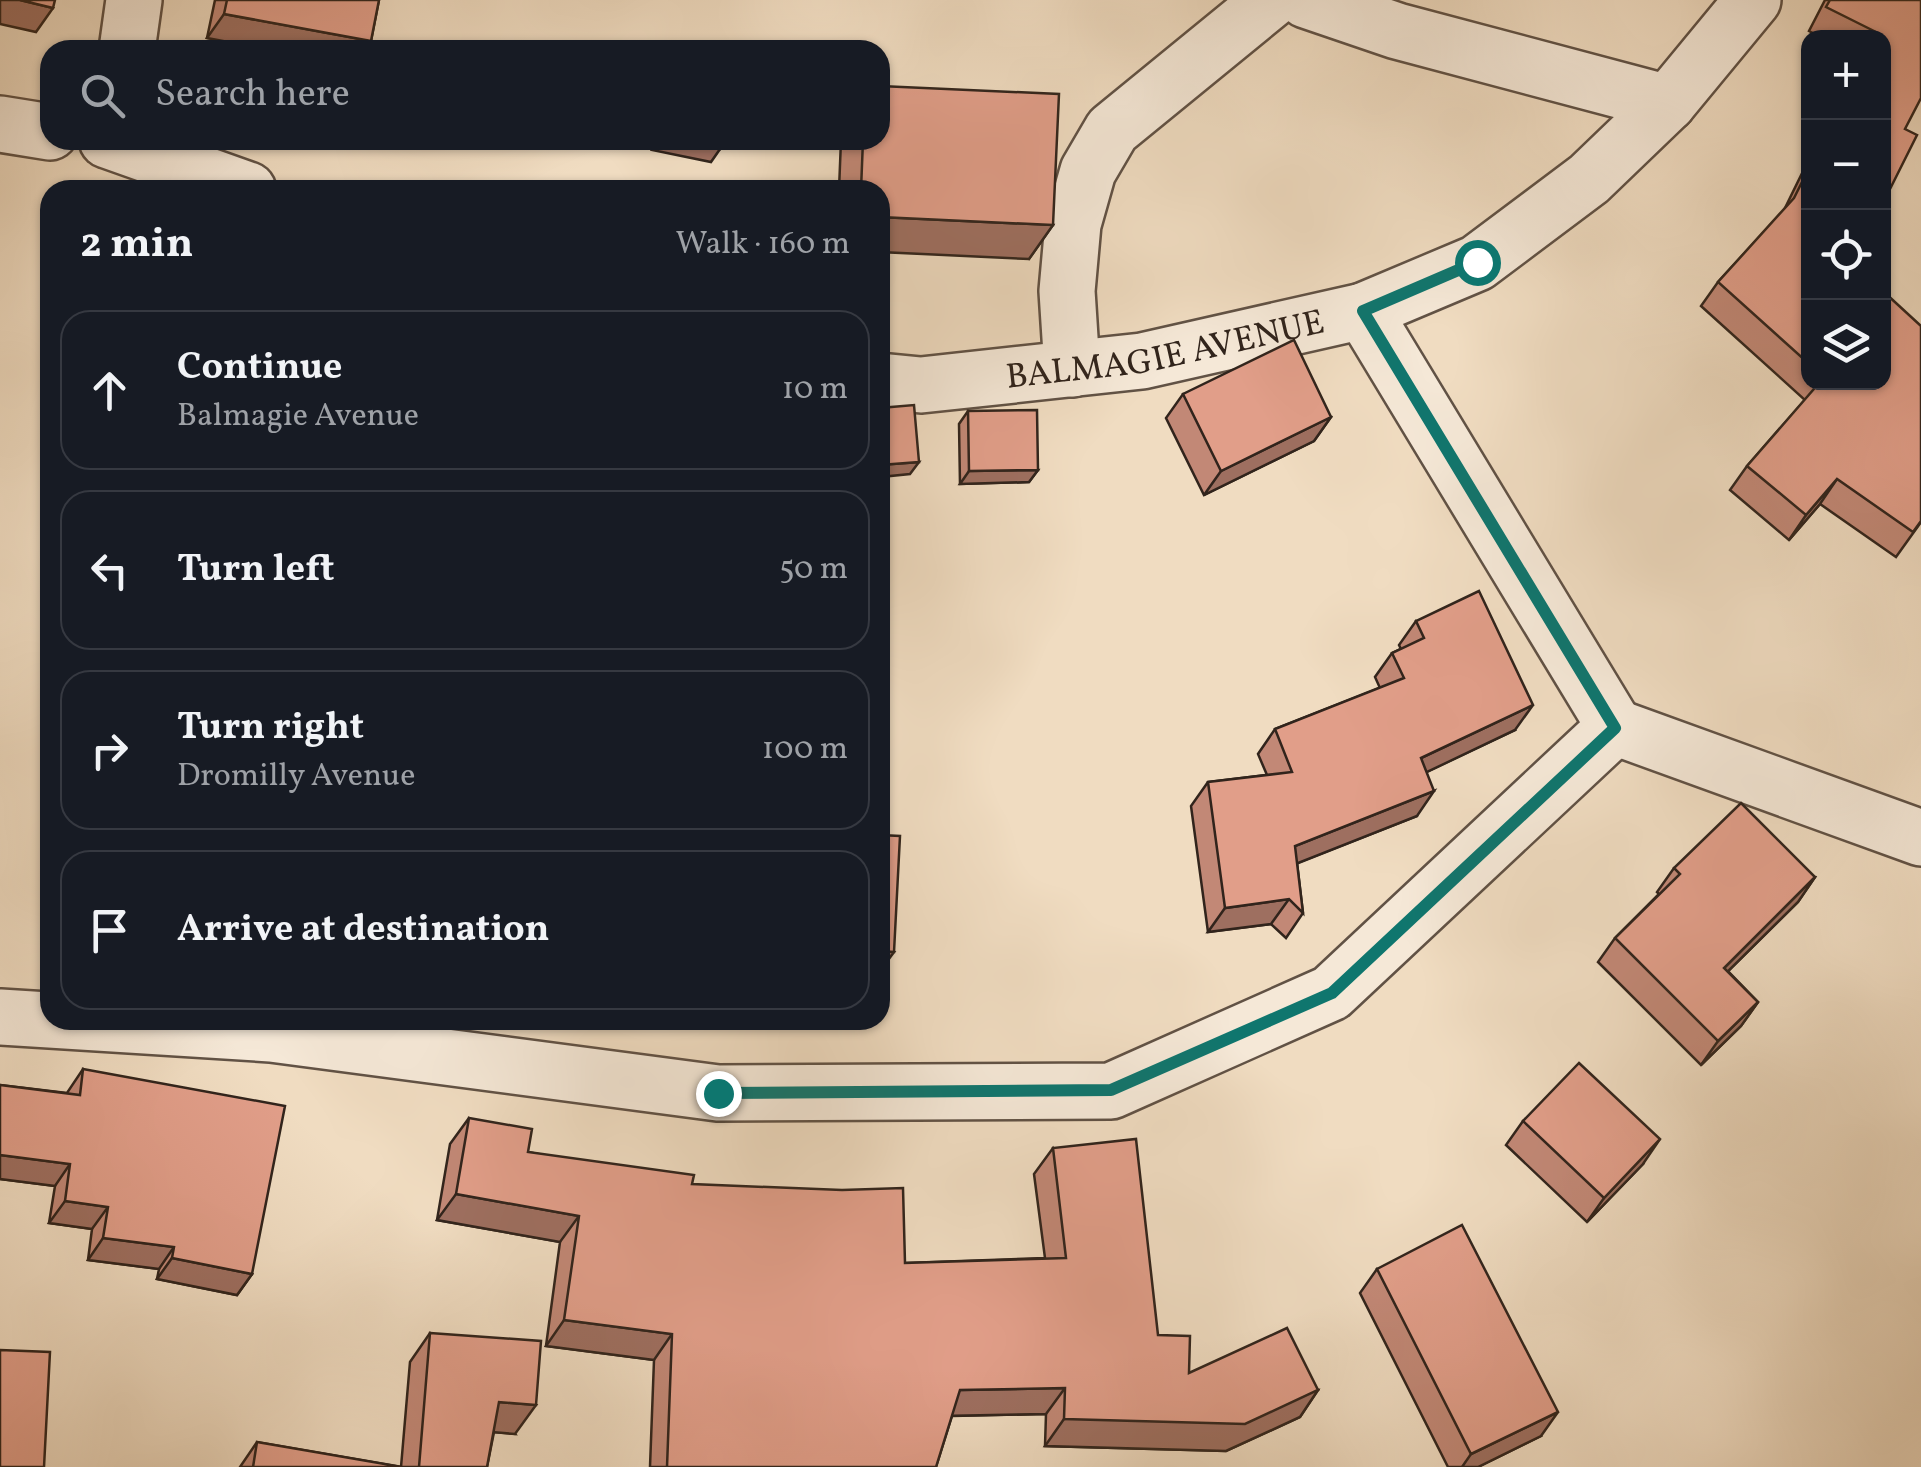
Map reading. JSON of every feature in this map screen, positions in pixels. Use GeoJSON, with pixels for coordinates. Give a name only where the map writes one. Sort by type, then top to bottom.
{"type":"FeatureCollection","features":[{"type":"Feature","properties":{"kind":"street"},"geometry":{"type":"LineString","coordinates":[[128,40],[134,0]]}},
{"type":"Feature","properties":{"kind":"street"},"geometry":{"type":"LineString","coordinates":[[1072,369],[1067,291],[1073,224],[1088,171],[1112,130],[1272,0]]}},
{"type":"Feature","properties":{"kind":"street"},"geometry":{"type":"LineString","coordinates":[[1306,0],[1397,31],[1668,104]]}},
{"type":"Feature","properties":{"kind":"street","name":"BALMAGIE AVENUE"},"geometry":{"type":"LineString","coordinates":[[890,383],[920,385],[1142,361],[1363,311],[1477,262],[1589,179],[1668,104],[1753,0]]}},
{"type":"Feature","properties":{"kind":"street"},"geometry":{"type":"LineString","coordinates":[[0,124],[40,130]]}},
{"type":"Feature","properties":{"kind":"street"},"geometry":{"type":"LineString","coordinates":[[139,150],[221,180]]}},
{"type":"Feature","properties":{"kind":"street"},"geometry":{"type":"LineString","coordinates":[[1363,311],[1615,728],[1921,838]]}},
{"type":"Feature","properties":{"kind":"street"},"geometry":{"type":"LineString","coordinates":[[207,1030],[271,1034],[718,1093],[1111,1090],[1332,993],[1615,728]]}},
{"type":"Feature","properties":{"kind":"street"},"geometry":{"type":"LineString","coordinates":[[0,1017],[40,1020]]}},
{"type":"Feature","properties":{"kind":"building"},"geometry":{"type":"Polygon","coordinates":[[[20,0],[55,0],[53,8],[20,0]]]}},
{"type":"Feature","properties":{"kind":"building"},"geometry":{"type":"Polygon","coordinates":[[[227,0],[379,0],[371,40],[224,14],[227,0]]]}},
{"type":"Feature","properties":{"kind":"building"},"geometry":{"type":"Polygon","coordinates":[[[1830,0],[1921,0],[1921,98],[1905,129],[1917,135],[1891,187],[1891,30],[1872,30],[1826,7],[1830,0]]]}},
{"type":"Feature","properties":{"kind":"building"},"geometry":{"type":"Polygon","coordinates":[[[890,86],[1059,94],[1053,225],[890,217],[890,180],[861,180],[863,150],[890,150],[890,86]]]}},
{"type":"Feature","properties":{"kind":"building"},"geometry":{"type":"Polygon","coordinates":[[[1801,184],[1801,357],[1718,282],[1794,198],[1801,184]]]}},
{"type":"Feature","properties":{"kind":"building"},"geometry":{"type":"Polygon","coordinates":[[[1891,298],[1921,326],[1921,521],[1913,532],[1837,479],[1806,515],[1747,466],[1813,390],[1891,390],[1891,298]]]}},
{"type":"Feature","properties":{"kind":"building"},"geometry":{"type":"Polygon","coordinates":[[[1294,340],[1331,417],[1221,471],[1183,394],[1294,340]]]}},
{"type":"Feature","properties":{"kind":"building"},"geometry":{"type":"Polygon","coordinates":[[[914,405],[919,462],[890,464],[890,407],[914,405]]]}},
{"type":"Feature","properties":{"kind":"building"},"geometry":{"type":"Polygon","coordinates":[[[1037,410],[1038,470],[969,471],[968,411],[1037,410]]]}},
{"type":"Feature","properties":{"kind":"building"},"geometry":{"type":"Polygon","coordinates":[[[1479,591],[1533,705],[1421,758],[1434,791],[1295,846],[1303,913],[1289,899],[1225,908],[1208,782],[1292,772],[1275,729],[1404,678],[1392,653],[1424,638],[1416,621],[1479,591]]]}},
{"type":"Feature","properties":{"kind":"building"},"geometry":{"type":"Polygon","coordinates":[[[1741,803],[1815,877],[1724,968],[1758,1002],[1718,1041],[1615,938],[1680,874],[1674,868],[1741,803]]]}},
{"type":"Feature","properties":{"kind":"building"},"geometry":{"type":"Polygon","coordinates":[[[890,836],[900,836],[894,952],[890,952],[890,836]]]}},
{"type":"Feature","properties":{"kind":"building"},"geometry":{"type":"Polygon","coordinates":[[[1579,1063],[1660,1139],[1604,1198],[1523,1121],[1579,1063]]]}},
{"type":"Feature","properties":{"kind":"building"},"geometry":{"type":"Polygon","coordinates":[[[83,1069],[285,1106],[252,1274],[172,1258],[174,1247],[103,1238],[108,1207],[65,1201],[70,1164],[0,1155],[0,1085],[80,1095],[83,1069]]]}},
{"type":"Feature","properties":{"kind":"building"},"geometry":{"type":"Polygon","coordinates":[[[469,1118],[532,1129],[528,1152],[694,1175],[692,1184],[842,1190],[903,1188],[905,1263],[1066,1258],[1053,1148],[1136,1139],[1158,1335],[1190,1336],[1189,1373],[1287,1328],[1318,1390],[1245,1424],[1064,1419],[1065,1388],[960,1390],[936,1467],[667,1467],[672,1334],[564,1320],[579,1216],[456,1194],[469,1118]]]}},
{"type":"Feature","properties":{"kind":"building"},"geometry":{"type":"Polygon","coordinates":[[[1462,1225],[1558,1412],[1471,1454],[1377,1269],[1462,1225]]]}},
{"type":"Feature","properties":{"kind":"building"},"geometry":{"type":"Polygon","coordinates":[[[430,1333],[541,1341],[536,1405],[499,1402],[487,1467],[419,1467],[430,1333]]]}},
{"type":"Feature","properties":{"kind":"building"},"geometry":{"type":"Polygon","coordinates":[[[0,1350],[50,1352],[44,1467],[0,1467],[0,1350]]]}},
{"type":"Feature","properties":{"kind":"building"},"geometry":{"type":"Polygon","coordinates":[[[257,1442],[402,1467],[253,1467],[257,1442]]]}},
{"type":"Feature","properties":{"kind":"route"},"geometry":{"type":"LineString","coordinates":[[718,1093],[1111,1090],[1332,993],[1615,728],[1363,311],[1477,262]]}}]}
